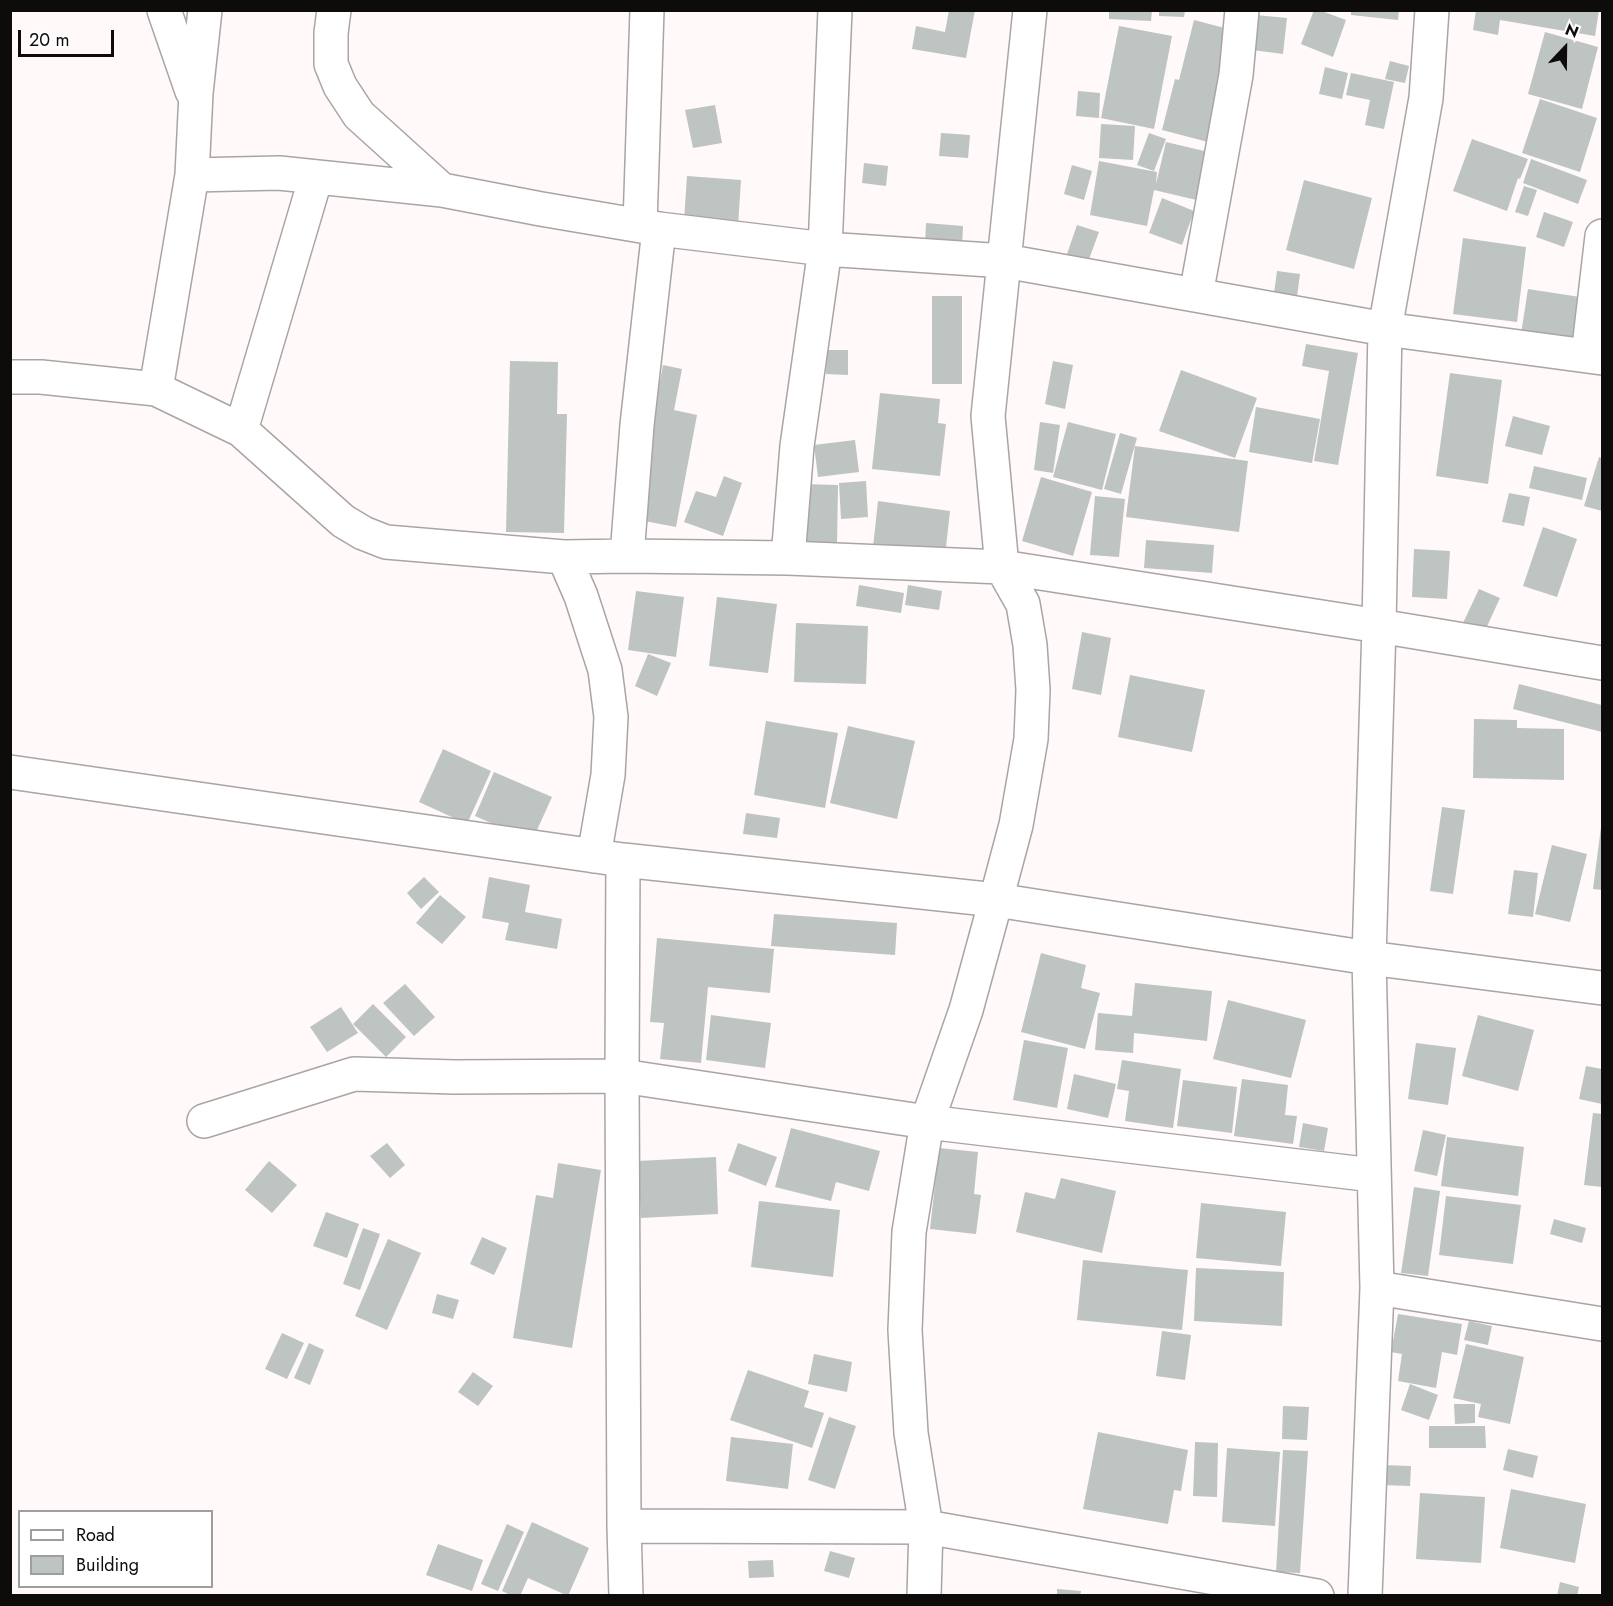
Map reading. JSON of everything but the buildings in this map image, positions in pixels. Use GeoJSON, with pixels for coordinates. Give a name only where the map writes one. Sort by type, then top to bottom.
{"type":"FeatureCollection","features":[{"type":"Feature","properties":{"kind":"street"},"geometry":{"type":"LineString","coordinates":[[164,10],[196,100]]}},
{"type":"Feature","properties":{"kind":"street"},"geometry":{"type":"LineString","coordinates":[[156,389],[192,175],[196,100],[205,10]]}},
{"type":"Feature","properties":{"kind":"street"},"geometry":{"type":"LineString","coordinates":[[334,10],[331,64],[340,86],[359,115],[442,190]]}},
{"type":"Feature","properties":{"kind":"street"},"geometry":{"type":"LineString","coordinates":[[627,556],[650,227],[647,10]]}},
{"type":"Feature","properties":{"kind":"street"},"geometry":{"type":"LineString","coordinates":[[788,558],[797,446],[825,249],[835,10]]}},
{"type":"Feature","properties":{"kind":"street"},"geometry":{"type":"LineString","coordinates":[[924,1596],[927,1527],[911,1433],[905,1330],[909,1232],[927,1122],[966,1010],[996,900],[1016,825],[1031,739],[1033,690],[1030,645],[1023,604],[1002,567],[988,416],[1030,10]]}},
{"type":"Feature","properties":{"kind":"street"},"geometry":{"type":"LineString","coordinates":[[1196,295],[1236,75],[1242,10]]}},
{"type":"Feature","properties":{"kind":"street"},"geometry":{"type":"LineString","coordinates":[[1365,1596],[1377,1288],[1369,958],[1385,329],[1426,98],[1432,10]]}},
{"type":"Feature","properties":{"kind":"street"},"geometry":{"type":"LineString","coordinates":[[192,175],[279,173],[442,190],[650,227],[825,249],[1005,261],[1385,329],[1595,357],[1602,236]]}},
{"type":"Feature","properties":{"kind":"street"},"geometry":{"type":"LineString","coordinates":[[241,430],[316,177]]}},
{"type":"Feature","properties":{"kind":"street"},"geometry":{"type":"LineString","coordinates":[[10,377],[41,377],[156,389],[241,430],[343,521],[363,533],[386,542],[564,557],[788,558],[1002,567],[1602,663]]}},
{"type":"Feature","properties":{"kind":"street"},"geometry":{"type":"LineString","coordinates":[[564,557],[581,596],[605,670],[611,717],[608,858],[622,1076],[626,1596]]}},
{"type":"Feature","properties":{"kind":"street"},"geometry":{"type":"LineString","coordinates":[[10,772],[608,858],[996,900],[1369,958],[1602,988]]}},
{"type":"Feature","properties":{"kind":"street"},"geometry":{"type":"LineString","coordinates":[[204,1121],[354,1074],[454,1077],[622,1076],[927,1122],[1373,1175]]}},
{"type":"Feature","properties":{"kind":"street"},"geometry":{"type":"LineString","coordinates":[[1377,1288],[1602,1324]]}},
{"type":"Feature","properties":{"kind":"street"},"geometry":{"type":"LineString","coordinates":[[624,1526],[927,1527],[1317,1596]]}}]}
